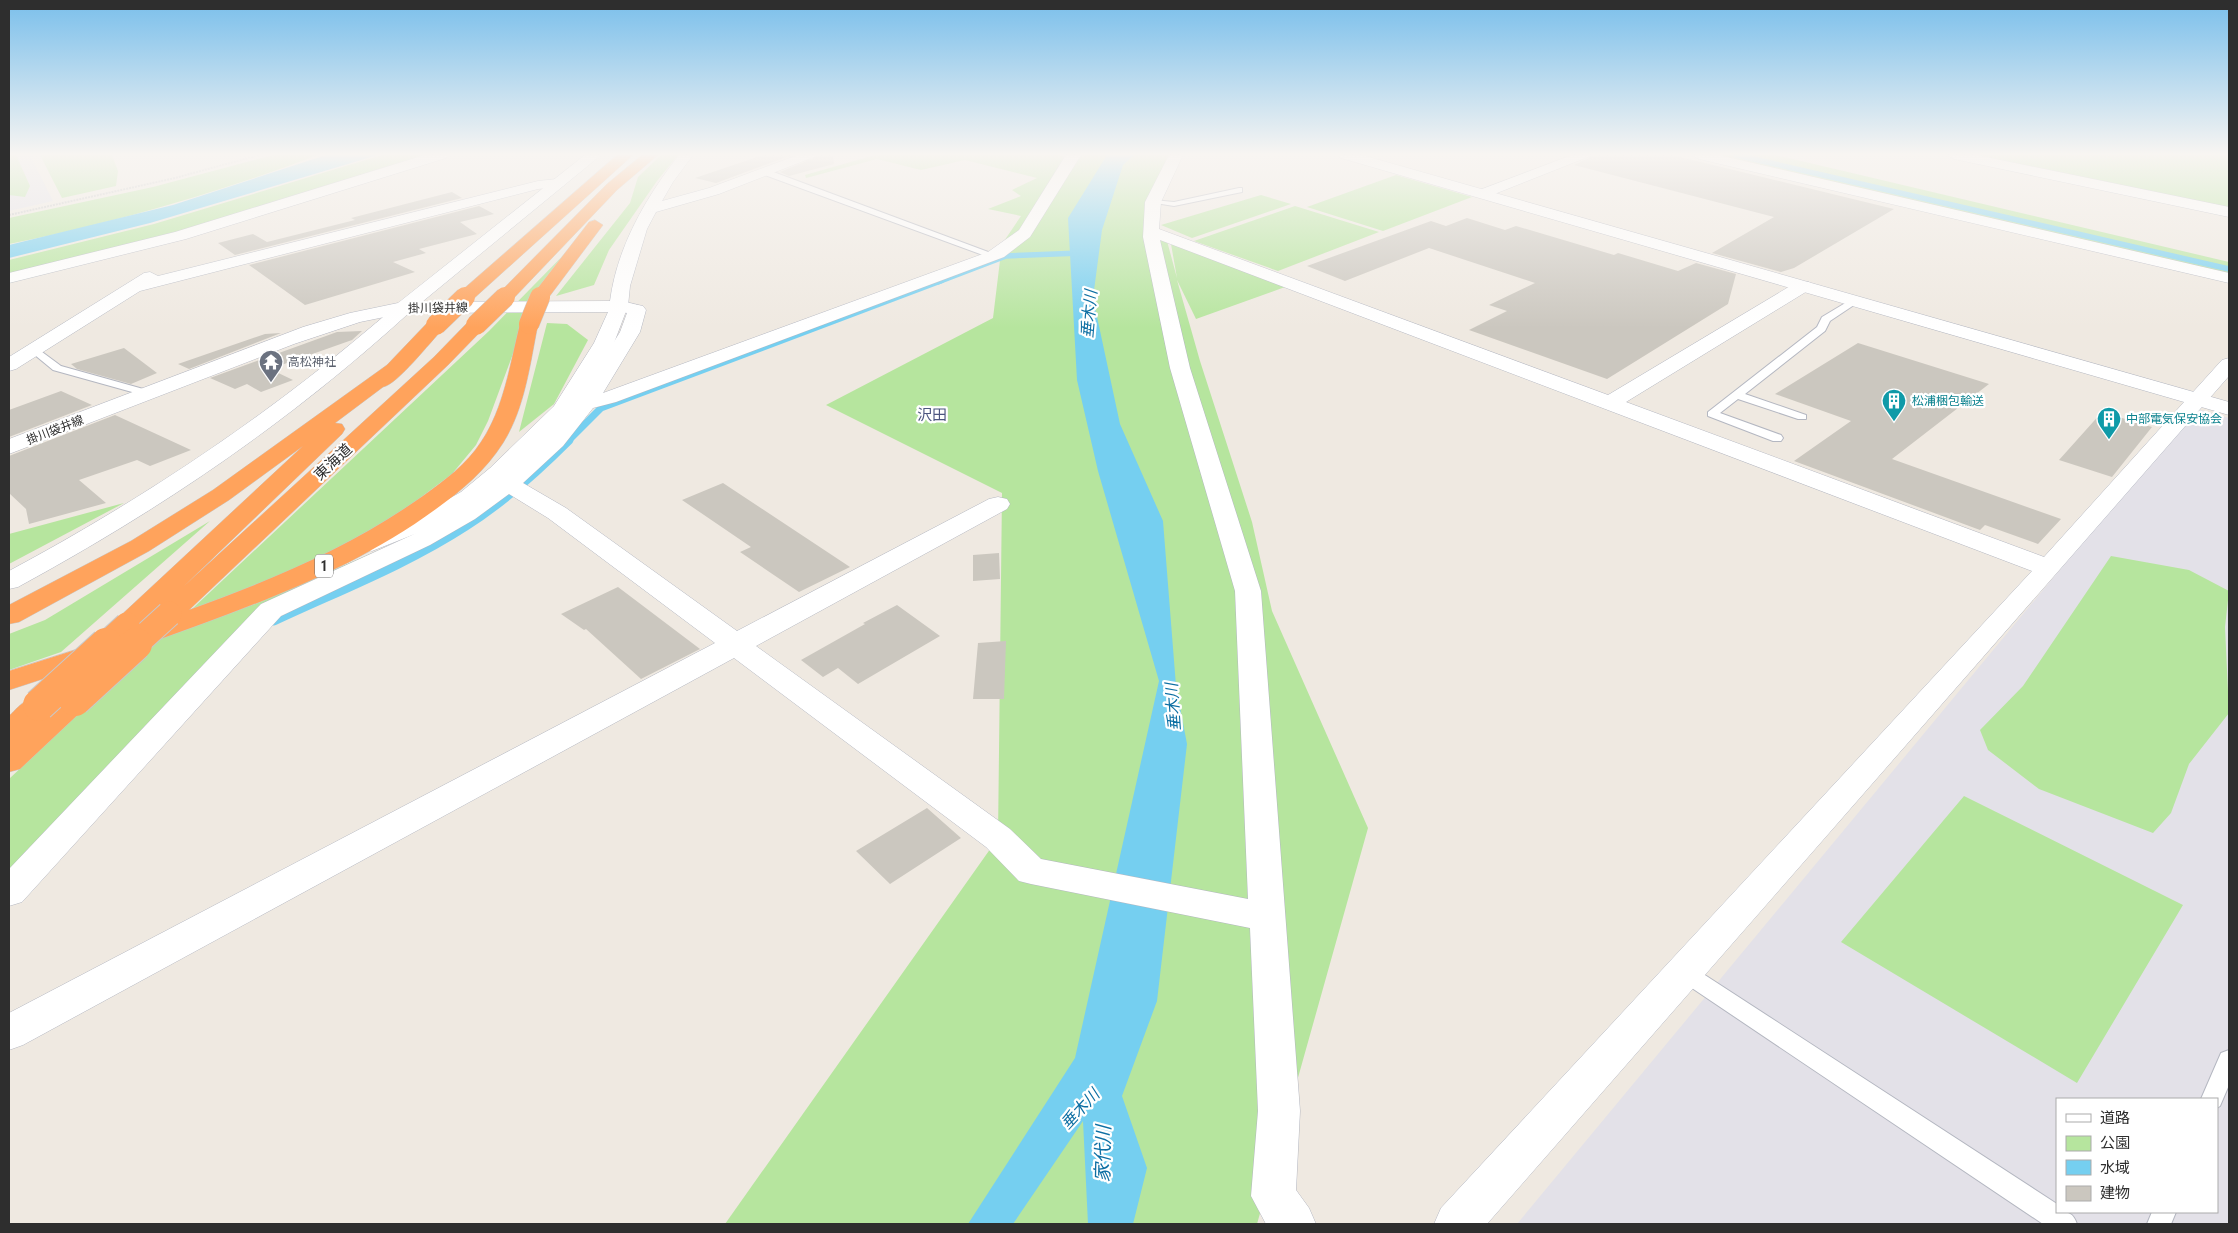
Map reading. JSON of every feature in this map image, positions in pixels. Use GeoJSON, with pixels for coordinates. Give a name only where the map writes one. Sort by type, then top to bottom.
{"type":"FeatureCollection","features":[{"type":"Feature","properties":{"kind":"highway","name":"東海道"},"geometry":{"type":"LineString","coordinates":[[9,733],[281,481],[396,368],[436,324],[561,213]]}},
{"type":"Feature","properties":{"kind":"highway","name":"東海道"},"geometry":{"type":"LineString","coordinates":[[9,761],[434,368],[587,213]]}},
{"type":"Feature","properties":{"kind":"highway","name":"1"},"geometry":{"type":"LineString","coordinates":[[9,681],[227,606],[289,582],[361,548],[417,513],[466,474],[492,443],[505,417],[529,324],[540,297],[606,213]]}},
{"type":"Feature","properties":{"kind":"highway"},"geometry":{"type":"LineString","coordinates":[[9,616],[140,546],[221,495],[396,368]]}},
{"type":"Feature","properties":{"kind":"street"},"geometry":{"type":"LineString","coordinates":[[9,278],[180,236],[256,213]]}},
{"type":"Feature","properties":{"kind":"street"},"geometry":{"type":"LineString","coordinates":[[134,287],[429,213]]}},
{"type":"Feature","properties":{"kind":"street"},"geometry":{"type":"LineString","coordinates":[[9,581],[121,518],[207,466],[310,390],[404,308],[524,213]]}},
{"type":"Feature","properties":{"kind":"street"},"geometry":{"type":"LineString","coordinates":[[361,548],[431,519],[469,497],[498,473],[562,410],[604,344],[619,306],[621,286],[636,237],[649,213]]}},
{"type":"Feature","properties":{"kind":"street"},"geometry":{"type":"LineString","coordinates":[[586,404],[609,398],[994,256],[1011,246],[1027,230],[1037,213]]}},
{"type":"Feature","properties":{"kind":"street"},"geometry":{"type":"LineString","coordinates":[[1152,213],[1151,231],[1180,368],[1248,591],[1269,918],[1279,1111],[1273,1196],[1289,1222]]}},
{"type":"Feature","properties":{"kind":"street"},"geometry":{"type":"LineString","coordinates":[[1547,213],[2229,409]]}},
{"type":"Feature","properties":{"kind":"street"},"geometry":{"type":"LineString","coordinates":[[1947,213],[2229,278]]}},
{"type":"Feature","properties":{"kind":"street"},"geometry":{"type":"LineString","coordinates":[[1151,231],[2049,568]]}},
{"type":"Feature","properties":{"kind":"street"},"geometry":{"type":"LineString","coordinates":[[9,365],[148,279],[170,258],[178,247],[180,236]]}},
{"type":"Feature","properties":{"kind":"street"},"geometry":{"type":"LineString","coordinates":[[1610,403],[1803,286]]}},
{"type":"Feature","properties":{"kind":"street"},"geometry":{"type":"LineString","coordinates":[[9,892],[271,610],[421,540],[466,514],[508,484],[555,441],[586,404],[630,332],[637,310],[619,306]]}},
{"type":"Feature","properties":{"kind":"street","name":"掛川袋井線"},"geometry":{"type":"LineString","coordinates":[[9,447],[348,318],[404,308],[619,306]]}},
{"type":"Feature","properties":{"kind":"street"},"geometry":{"type":"LineString","coordinates":[[1457,1224],[2049,568],[2229,364]]}},
{"type":"Feature","properties":{"kind":"street"},"geometry":{"type":"LineString","coordinates":[[508,484],[557,513],[998,838],[1031,870],[1269,918]]}},
{"type":"Feature","properties":{"kind":"street"},"geometry":{"type":"LineString","coordinates":[[9,1033],[998,504]]}},
{"type":"Feature","properties":{"kind":"lane"},"geometry":{"type":"LineString","coordinates":[[876,213],[994,256]]}},
{"type":"Feature","properties":{"kind":"lane"},"geometry":{"type":"LineString","coordinates":[[1777,438],[1712,414],[1821,329],[1826,319],[1855,301]]}},
{"type":"Feature","properties":{"kind":"lane"},"geometry":{"type":"LineString","coordinates":[[34,349],[57,368],[150,394]]}},
{"type":"Feature","properties":{"kind":"lane"},"geometry":{"type":"LineString","coordinates":[[1737,395],[1802,418]]}},
{"type":"Feature","properties":{"kind":"lane"},"geometry":{"type":"LineString","coordinates":[[1684,972],[2065,1224]]}},
{"type":"Feature","properties":{"kind":"lane"},"geometry":{"type":"LineString","coordinates":[[2212,1098],[2229,1060]]}},
{"type":"Feature","properties":{"kind":"shaded area"},"geometry":{"type":"Polygon","coordinates":[[[2194,408],[2229,418],[2229,1224],[1517,1224],[2194,408]]]}},
{"type":"Feature","properties":{"kind":"green space"},"geometry":{"type":"Polygon","coordinates":[[[34,213],[142,213],[9,244],[9,218],[34,213]]]}},
{"type":"Feature","properties":{"kind":"green space"},"geometry":{"type":"Polygon","coordinates":[[[192,213],[261,213],[159,245],[9,283],[9,260],[154,224],[192,213]]]}},
{"type":"Feature","properties":{"kind":"green space"},"geometry":{"type":"Polygon","coordinates":[[[622,213],[635,213],[609,250],[594,285],[556,296],[622,213]]]}},
{"type":"Feature","properties":{"kind":"green space"},"geometry":{"type":"Polygon","coordinates":[[[1005,213],[1154,213],[1146,231],[1167,241],[1177,278],[1171,244],[1285,287],[1196,319],[1177,280],[1200,361],[1252,522],[1272,611],[1368,828],[1257,1224],[725,1224],[998,838],[1002,493],[826,405],[993,318],[1002,244],[1021,216],[1005,213]]]}},
{"type":"Feature","properties":{"kind":"green space"},"geometry":{"type":"Polygon","coordinates":[[[1203,213],[1266,213],[1192,238],[1161,225],[1203,213]]]}},
{"type":"Feature","properties":{"kind":"green space"},"geometry":{"type":"Polygon","coordinates":[[[1276,213],[1316,213],[1379,232],[1278,271],[1194,241],[1276,213]]]}},
{"type":"Feature","properties":{"kind":"green space"},"geometry":{"type":"Polygon","coordinates":[[[1325,213],[1431,213],[1383,231],[1325,213]]]}},
{"type":"Feature","properties":{"kind":"green space"},"geometry":{"type":"Polygon","coordinates":[[[1949,213],[2020,213],[2229,262],[2229,278],[1949,213]]]}},
{"type":"Feature","properties":{"kind":"green space"},"geometry":{"type":"Polygon","coordinates":[[[582,236],[514,351],[488,421],[476,445],[452,474],[404,510],[351,543],[280,576],[192,609],[489,331],[582,236]]]}},
{"type":"Feature","properties":{"kind":"green space"},"geometry":{"type":"Polygon","coordinates":[[[547,323],[567,324],[588,340],[554,404],[519,432],[547,323]]]}},
{"type":"Feature","properties":{"kind":"green space"},"geometry":{"type":"Polygon","coordinates":[[[124,503],[9,564],[9,534],[124,503]]]}},
{"type":"Feature","properties":{"kind":"green space"},"geometry":{"type":"Polygon","coordinates":[[[210,521],[61,652],[9,670],[9,634],[45,620],[210,521]]]}},
{"type":"Feature","properties":{"kind":"green space"},"geometry":{"type":"Polygon","coordinates":[[[430,528],[263,608],[9,877],[9,779],[159,638],[260,602],[430,528]]]}},
{"type":"Feature","properties":{"kind":"green space"},"geometry":{"type":"Polygon","coordinates":[[[2111,556],[2189,570],[2229,591],[2225,627],[2229,713],[2189,764],[2171,813],[2153,833],[2039,789],[1988,750],[1980,730],[2023,686],[2111,556]]]}},
{"type":"Feature","properties":{"kind":"green space"},"geometry":{"type":"Polygon","coordinates":[[[1964,796],[2183,905],[2077,1083],[1841,942],[1964,796]]]}},
{"type":"Feature","properties":{"kind":"water"},"geometry":{"type":"Polygon","coordinates":[[[142,213],[185,213],[9,258],[9,245],[142,213]]]}},
{"type":"Feature","properties":{"kind":"water"},"geometry":{"type":"Polygon","coordinates":[[[1071,213],[1108,213],[1102,230],[1093,298],[1120,424],[1163,521],[1176,686],[1187,744],[1157,1001],[1122,1096],[1147,1168],[1133,1224],[1088,1224],[1083,1121],[1013,1224],[968,1224],[1075,1058],[1159,681],[1098,471],[1077,380],[1068,218],[1071,213]]]}},
{"type":"Feature","properties":{"kind":"building"},"geometry":{"type":"Polygon","coordinates":[[[372,213],[404,213],[235,255],[218,243],[253,234],[267,242],[355,220],[351,218],[372,213]]]}},
{"type":"Feature","properties":{"kind":"building"},"geometry":{"type":"Polygon","coordinates":[[[454,213],[494,214],[460,222],[477,234],[419,249],[426,253],[393,262],[415,272],[305,305],[249,265],[454,213]]]}},
{"type":"Feature","properties":{"kind":"building"},"geometry":{"type":"Polygon","coordinates":[[[1757,213],[1888,213],[1794,268],[1781,272],[1712,253],[1774,217],[1757,213]]]}},
{"type":"Feature","properties":{"kind":"building"},"geometry":{"type":"Polygon","coordinates":[[[1467,218],[1505,230],[1516,226],[1614,255],[1618,253],[1678,271],[1696,263],[1736,274],[1728,304],[1607,379],[1469,330],[1507,311],[1489,305],[1535,283],[1429,248],[1345,281],[1307,266],[1431,221],[1446,226],[1467,218]]]}},
{"type":"Feature","properties":{"kind":"building"},"geometry":{"type":"Polygon","coordinates":[[[362,331],[352,340],[270,369],[293,380],[261,392],[247,384],[235,389],[210,378],[337,332],[362,331]]]}},
{"type":"Feature","properties":{"kind":"building"},"geometry":{"type":"Polygon","coordinates":[[[281,333],[189,369],[178,364],[265,334],[281,333]]]}},
{"type":"Feature","properties":{"kind":"building"},"geometry":{"type":"Polygon","coordinates":[[[1858,343],[1989,384],[1892,459],[2061,519],[2038,544],[1985,525],[1980,530],[1794,461],[1851,421],[1775,394],[1858,343]]]}},
{"type":"Feature","properties":{"kind":"building"},"geometry":{"type":"Polygon","coordinates":[[[124,348],[157,373],[131,384],[77,369],[71,364],[124,348]]]}},
{"type":"Feature","properties":{"kind":"building"},"geometry":{"type":"Polygon","coordinates":[[[61,391],[92,405],[9,437],[9,410],[61,391]]]}},
{"type":"Feature","properties":{"kind":"building","name":"中部電気保安協会"},"geometry":{"type":"Polygon","coordinates":[[[2102,412],[2152,427],[2112,477],[2059,460],[2102,412]]]}},
{"type":"Feature","properties":{"kind":"building"},"geometry":{"type":"Polygon","coordinates":[[[115,415],[191,450],[150,466],[137,460],[79,480],[106,503],[29,524],[26,509],[9,493],[9,456],[115,415]]]}},
{"type":"Feature","properties":{"kind":"building"},"geometry":{"type":"Polygon","coordinates":[[[723,483],[850,567],[799,592],[740,552],[751,547],[682,500],[723,483]]]}},
{"type":"Feature","properties":{"kind":"building"},"geometry":{"type":"Polygon","coordinates":[[[999,553],[1000,579],[973,581],[973,555],[999,553]]]}},
{"type":"Feature","properties":{"kind":"building"},"geometry":{"type":"Polygon","coordinates":[[[618,587],[700,649],[641,679],[586,629],[584,630],[561,614],[618,587]]]}},
{"type":"Feature","properties":{"kind":"building"},"geometry":{"type":"Polygon","coordinates":[[[897,605],[940,636],[858,684],[838,668],[823,677],[801,660],[865,624],[863,623],[897,605]]]}},
{"type":"Feature","properties":{"kind":"building"},"geometry":{"type":"Polygon","coordinates":[[[1006,641],[1004,699],[973,699],[978,643],[1006,641]]]}},
{"type":"Feature","properties":{"kind":"building"},"geometry":{"type":"Polygon","coordinates":[[[927,808],[961,838],[890,884],[856,851],[927,808]]]}},
{"type":"Feature","properties":{"kind":"waterway"},"geometry":{"type":"LineString","coordinates":[[1985,213],[2229,269]]}},
{"type":"Feature","properties":{"kind":"waterway"},"geometry":{"type":"LineString","coordinates":[[938,282],[1006,256],[1081,253]]}},
{"type":"Feature","properties":{"kind":"waterway"},"geometry":{"type":"LineString","coordinates":[[569,440],[601,408],[941,280]]}},
{"type":"Feature","properties":{"kind":"waterway"},"geometry":{"type":"LineString","coordinates":[[274,621],[372,577],[443,540],[480,517],[507,497],[569,440]]}},
{"type":"Feature","properties":{"kind":"place","name":"高松神社"},"geometry":{"type":"Point","coordinates":[271,383]}},
{"type":"Feature","properties":{"kind":"place","name":"松浦梱包輸送"},"geometry":{"type":"Point","coordinates":[1894,422]}},
{"type":"Feature","properties":{"kind":"place","name":"中部電気保安協会"},"geometry":{"type":"Point","coordinates":[2109,440]}},
{"type":"Feature","properties":{"kind":"district","name":"沢田"},"geometry":{"type":"Point","coordinates":[932,415]}},
{"type":"Feature","properties":{"kind":"water label","name":"垂木川"},"geometry":{"type":"Point","coordinates":[1089,314]}},
{"type":"Feature","properties":{"kind":"water label","name":"垂木川"},"geometry":{"type":"Point","coordinates":[1173,707]}},
{"type":"Feature","properties":{"kind":"water label","name":"垂木川"},"geometry":{"type":"Point","coordinates":[1080,1109]}},
{"type":"Feature","properties":{"kind":"water label","name":"家代川"},"geometry":{"type":"Point","coordinates":[1103,1154]}}]}
